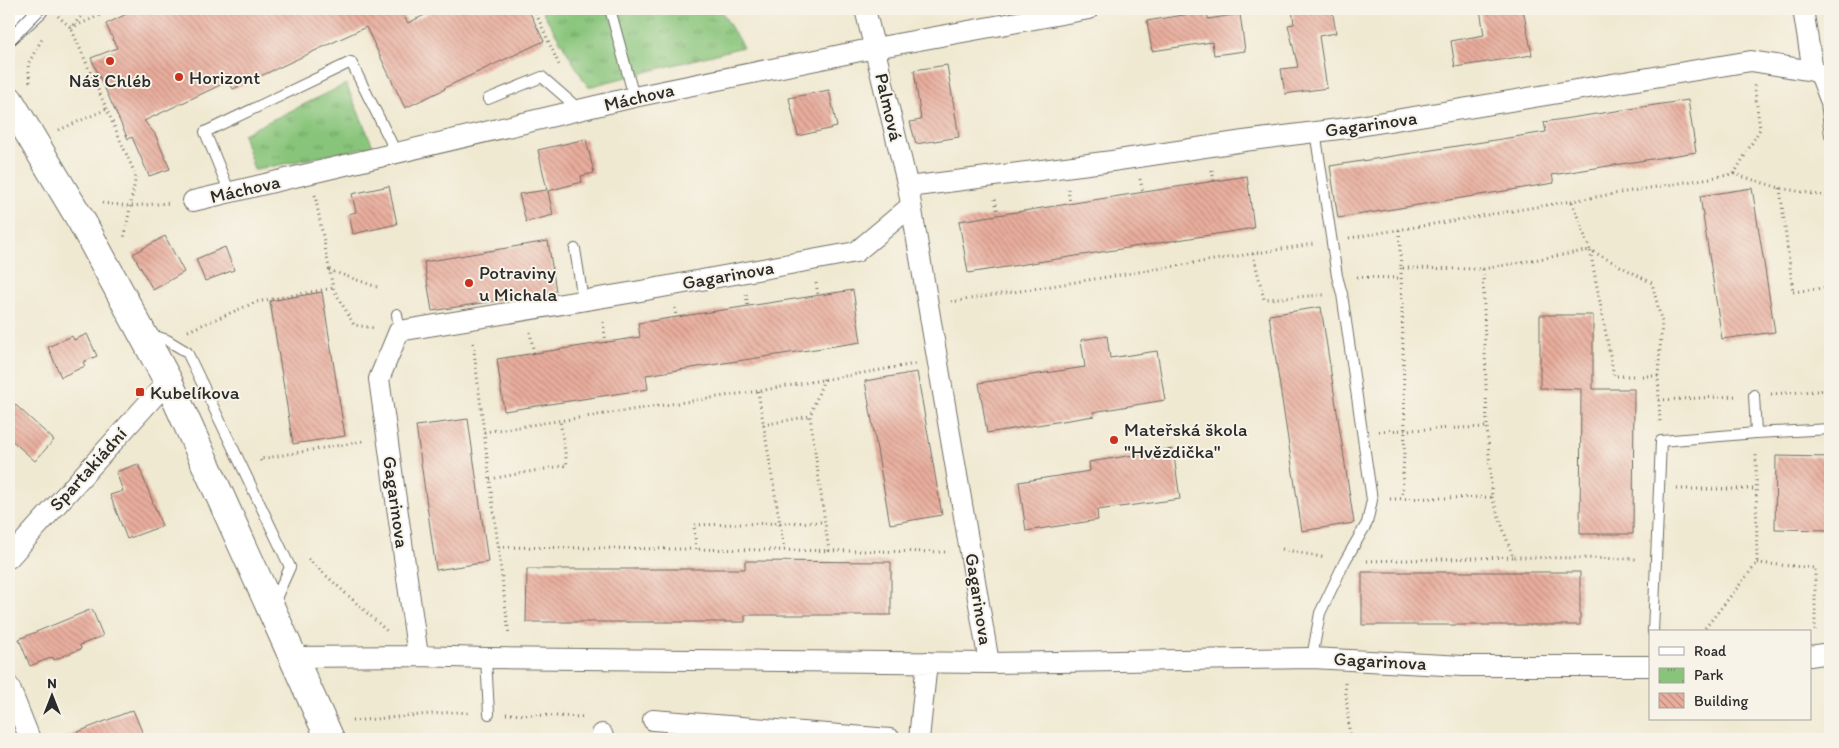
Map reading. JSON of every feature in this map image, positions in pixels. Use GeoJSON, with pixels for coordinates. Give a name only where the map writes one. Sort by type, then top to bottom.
{"type":"FeatureCollection","features":[{"type":"Feature","properties":{"kind":"street"},"geometry":{"type":"LineString","coordinates":[[9,15],[13,9]]}},
{"type":"Feature","properties":{"kind":"street"},"geometry":{"type":"LineString","coordinates":[[9,35],[38,9]]}},
{"type":"Feature","properties":{"kind":"street","name":"Palmová"},"geometry":{"type":"LineString","coordinates":[[865,9],[910,197]]}},
{"type":"Feature","properties":{"kind":"street","name":"Máchova"},"geometry":{"type":"LineString","coordinates":[[193,201],[634,98],[875,48],[1089,9]]}},
{"type":"Feature","properties":{"kind":"street"},"geometry":{"type":"LineString","coordinates":[[1803,9],[1822,74]]}},
{"type":"Feature","properties":{"kind":"street","name":"Gagarinova"},"geometry":{"type":"LineString","coordinates":[[418,656],[374,377],[398,322],[470,320],[856,252],[910,197],[1112,161],[1347,128],[1751,62],[1822,74]]}},
{"type":"Feature","properties":{"kind":"street"},"geometry":{"type":"LineString","coordinates":[[9,100],[82,222],[155,336],[168,381],[330,739]]}},
{"type":"Feature","properties":{"kind":"street","name":"Gagarinova"},"geometry":{"type":"LineString","coordinates":[[910,197],[972,552],[989,663]]}},
{"type":"Feature","properties":{"kind":"street","name":"Spartakiádní"},"geometry":{"type":"LineString","coordinates":[[9,558],[168,381]]}},
{"type":"Feature","properties":{"kind":"street","name":"Gagarinova"},"geometry":{"type":"LineString","coordinates":[[292,658],[418,656],[989,663],[1312,658],[1463,666],[1649,666]]}},
{"type":"Feature","properties":{"kind":"street"},"geometry":{"type":"LineString","coordinates":[[919,739],[927,662]]}},
{"type":"Feature","properties":{"kind":"street"},"geometry":{"type":"LineString","coordinates":[[9,686],[30,739]]}},
{"type":"Feature","properties":{"kind":"street"},"geometry":{"type":"LineString","coordinates":[[653,720],[890,739]]}},
{"type":"Feature","properties":{"kind":"lane"},"geometry":{"type":"LineString","coordinates":[[610,9],[634,98]]}},
{"type":"Feature","properties":{"kind":"lane"},"geometry":{"type":"LineString","coordinates":[[230,193],[205,132],[352,62],[397,154]]}},
{"type":"Feature","properties":{"kind":"lane"},"geometry":{"type":"LineString","coordinates":[[1822,74],[1830,135]]}},
{"type":"Feature","properties":{"kind":"lane"},"geometry":{"type":"LineString","coordinates":[[488,99],[542,77],[581,110]]}},
{"type":"Feature","properties":{"kind":"lane"},"geometry":{"type":"LineString","coordinates":[[1312,658],[1320,613],[1345,561],[1367,523],[1372,500],[1316,131]]}},
{"type":"Feature","properties":{"kind":"lane"},"geometry":{"type":"LineString","coordinates":[[575,249],[583,300]]}},
{"type":"Feature","properties":{"kind":"lane"},"geometry":{"type":"LineString","coordinates":[[155,336],[187,352],[290,567],[271,611]]}},
{"type":"Feature","properties":{"kind":"lane"},"geometry":{"type":"LineString","coordinates":[[1754,395],[1756,433]]}},
{"type":"Feature","properties":{"kind":"lane"},"geometry":{"type":"LineString","coordinates":[[1653,630],[1661,441],[1830,429]]}},
{"type":"Feature","properties":{"kind":"lane"},"geometry":{"type":"LineString","coordinates":[[486,658],[489,714]]}},
{"type":"Feature","properties":{"kind":"path"},"geometry":{"type":"LineString","coordinates":[[71,28],[89,9]]}},
{"type":"Feature","properties":{"kind":"path"},"geometry":{"type":"LineString","coordinates":[[71,28],[114,9]]}},
{"type":"Feature","properties":{"kind":"path"},"geometry":{"type":"LineString","coordinates":[[534,9],[550,46]]}},
{"type":"Feature","properties":{"kind":"path"},"geometry":{"type":"LineString","coordinates":[[71,28],[136,176],[123,240]]}},
{"type":"Feature","properties":{"kind":"path"},"geometry":{"type":"LineString","coordinates":[[55,133],[106,109]]}},
{"type":"Feature","properties":{"kind":"path"},"geometry":{"type":"LineString","coordinates":[[1734,174],[1760,129],[1758,111]]}},
{"type":"Feature","properties":{"kind":"path"},"geometry":{"type":"LineString","coordinates":[[311,174],[333,288],[354,325],[398,322]]}},
{"type":"Feature","properties":{"kind":"path"},"geometry":{"type":"LineString","coordinates":[[929,305],[1253,254],[1734,174],[1780,188],[1830,198]]}},
{"type":"Feature","properties":{"kind":"path"},"geometry":{"type":"LineString","coordinates":[[1780,188],[1793,292],[1830,287]]}},
{"type":"Feature","properties":{"kind":"path"},"geometry":{"type":"LineString","coordinates":[[994,194],[998,214]]}},
{"type":"Feature","properties":{"kind":"path"},"geometry":{"type":"LineString","coordinates":[[96,202],[130,206],[193,201]]}},
{"type":"Feature","properties":{"kind":"path"},"geometry":{"type":"LineString","coordinates":[[1572,202],[1590,250],[1614,376],[1658,376]]}},
{"type":"Feature","properties":{"kind":"path"},"geometry":{"type":"LineString","coordinates":[[1399,230],[1405,430],[1402,498]]}},
{"type":"Feature","properties":{"kind":"path"},"geometry":{"type":"LineString","coordinates":[[1401,268],[1483,269],[1590,250],[1652,283],[1662,323],[1658,376],[1661,441]]}},
{"type":"Feature","properties":{"kind":"path"},"geometry":{"type":"LineString","coordinates":[[1253,254],[1264,299],[1342,294]]}},
{"type":"Feature","properties":{"kind":"path"},"geometry":{"type":"LineString","coordinates":[[1483,269],[1487,427],[1492,497],[1513,557]]}},
{"type":"Feature","properties":{"kind":"path"},"geometry":{"type":"LineString","coordinates":[[329,270],[377,287]]}},
{"type":"Feature","properties":{"kind":"path"},"geometry":{"type":"LineString","coordinates":[[1337,276],[1401,278]]}},
{"type":"Feature","properties":{"kind":"path"},"geometry":{"type":"LineString","coordinates":[[155,336],[256,302],[333,288]]}},
{"type":"Feature","properties":{"kind":"path"},"geometry":{"type":"LineString","coordinates":[[602,317],[606,343]]}},
{"type":"Feature","properties":{"kind":"path"},"geometry":{"type":"LineString","coordinates":[[470,320],[512,658]]}},
{"type":"Feature","properties":{"kind":"path"},"geometry":{"type":"LineString","coordinates":[[530,328],[534,354]]}},
{"type":"Feature","properties":{"kind":"path"},"geometry":{"type":"LineString","coordinates":[[484,432],[758,392],[938,360]]}},
{"type":"Feature","properties":{"kind":"path"},"geometry":{"type":"LineString","coordinates":[[824,379],[810,416],[829,551]]}},
{"type":"Feature","properties":{"kind":"path"},"geometry":{"type":"LineString","coordinates":[[758,392],[784,549]]}},
{"type":"Feature","properties":{"kind":"path"},"geometry":{"type":"LineString","coordinates":[[764,425],[810,416]]}},
{"type":"Feature","properties":{"kind":"path"},"geometry":{"type":"LineString","coordinates":[[490,479],[567,465],[560,420]]}},
{"type":"Feature","properties":{"kind":"path"},"geometry":{"type":"LineString","coordinates":[[1361,432],[1487,427]]}},
{"type":"Feature","properties":{"kind":"path"},"geometry":{"type":"LineString","coordinates":[[1704,630],[1757,563],[1756,433]]}},
{"type":"Feature","properties":{"kind":"path"},"geometry":{"type":"LineString","coordinates":[[1659,489],[1756,489]]}},
{"type":"Feature","properties":{"kind":"path"},"geometry":{"type":"LineString","coordinates":[[1372,500],[1492,497]]}},
{"type":"Feature","properties":{"kind":"path"},"geometry":{"type":"LineString","coordinates":[[696,549],[694,525],[825,522]]}},
{"type":"Feature","properties":{"kind":"path"},"geometry":{"type":"LineString","coordinates":[[499,547],[972,552]]}},
{"type":"Feature","properties":{"kind":"path"},"geometry":{"type":"LineString","coordinates":[[1282,549],[1345,561],[1513,557],[1656,559]]}},
{"type":"Feature","properties":{"kind":"path"},"geometry":{"type":"LineString","coordinates":[[1757,563],[1815,568],[1819,655]]}},
{"type":"Feature","properties":{"kind":"path"},"geometry":{"type":"LineString","coordinates":[[1343,659],[1350,739]]}},
{"type":"Feature","properties":{"kind":"green space"},"geometry":{"type":"Polygon","coordinates":[[[541,9],[720,9],[743,47],[588,87],[541,9]]]}},
{"type":"Feature","properties":{"kind":"green space"},"geometry":{"type":"Polygon","coordinates":[[[346,84],[373,146],[254,170],[243,134],[346,84]]]}},
{"type":"Feature","properties":{"kind":"building","name":"Horizont"},"geometry":{"type":"Polygon","coordinates":[[[137,9],[405,9],[401,11],[408,23],[437,9],[528,9],[544,41],[405,108],[366,27],[233,89],[229,81],[144,121],[155,134],[170,169],[149,176],[132,137],[128,139],[91,58],[117,48],[106,24],[137,9]]]}},
{"type":"Feature","properties":{"kind":"building"},"geometry":{"type":"Polygon","coordinates":[[[1292,9],[1332,9],[1336,33],[1319,36],[1327,88],[1285,94],[1281,69],[1298,67],[1288,25],[1294,24],[1292,9]]]}},
{"type":"Feature","properties":{"kind":"building"},"geometry":{"type":"Polygon","coordinates":[[[1480,9],[1523,9],[1532,55],[1455,67],[1451,41],[1484,35],[1480,9]]]}},
{"type":"Feature","properties":{"kind":"building"},"geometry":{"type":"Polygon","coordinates":[[[1207,11],[1208,19],[1240,14],[1245,51],[1214,55],[1212,42],[1152,51],[1147,21],[1207,11]]]}},
{"type":"Feature","properties":{"kind":"building"},"geometry":{"type":"Polygon","coordinates":[[[947,65],[959,137],[916,144],[910,122],[921,120],[914,70],[947,65]]]}},
{"type":"Feature","properties":{"kind":"building"},"geometry":{"type":"Polygon","coordinates":[[[829,90],[837,127],[798,136],[789,98],[829,90]]]}},
{"type":"Feature","properties":{"kind":"building"},"geometry":{"type":"Polygon","coordinates":[[[1688,100],[1696,152],[1552,175],[1554,183],[1338,218],[1330,166],[1546,132],[1544,122],[1688,100]]]}},
{"type":"Feature","properties":{"kind":"building"},"geometry":{"type":"Polygon","coordinates":[[[586,139],[594,173],[581,176],[582,182],[548,191],[553,215],[526,222],[519,194],[547,190],[538,150],[586,139]]]}},
{"type":"Feature","properties":{"kind":"building"},"geometry":{"type":"Polygon","coordinates":[[[1247,176],[1254,228],[968,273],[959,221],[1247,176]]]}},
{"type":"Feature","properties":{"kind":"building"},"geometry":{"type":"Polygon","coordinates":[[[389,186],[397,224],[353,234],[349,214],[356,212],[352,194],[389,186]]]}},
{"type":"Feature","properties":{"kind":"building"},"geometry":{"type":"Polygon","coordinates":[[[1752,188],[1775,332],[1722,339],[1700,196],[1752,188]]]}},
{"type":"Feature","properties":{"kind":"building"},"geometry":{"type":"Polygon","coordinates":[[[165,236],[184,272],[153,290],[133,254],[165,236]]]}},
{"type":"Feature","properties":{"kind":"building"},"geometry":{"type":"Polygon","coordinates":[[[548,241],[556,291],[432,311],[424,262],[548,241]]]}},
{"type":"Feature","properties":{"kind":"building"},"geometry":{"type":"Polygon","coordinates":[[[225,247],[234,270],[205,281],[196,259],[225,247]]]}},
{"type":"Feature","properties":{"kind":"building"},"geometry":{"type":"Polygon","coordinates":[[[853,290],[861,342],[646,375],[648,389],[504,411],[497,359],[640,337],[638,323],[853,290]]]}},
{"type":"Feature","properties":{"kind":"building"},"geometry":{"type":"Polygon","coordinates":[[[322,292],[345,436],[293,444],[270,301],[322,292]]]}},
{"type":"Feature","properties":{"kind":"building"},"geometry":{"type":"Polygon","coordinates":[[[1321,307],[1354,523],[1302,531],[1269,315],[1321,307]]]}},
{"type":"Feature","properties":{"kind":"building"},"geometry":{"type":"Polygon","coordinates":[[[1540,315],[1593,315],[1593,389],[1634,389],[1633,534],[1580,534],[1581,389],[1540,388],[1540,315]]]}},
{"type":"Feature","properties":{"kind":"building"},"geometry":{"type":"Polygon","coordinates":[[[87,334],[97,356],[83,362],[85,366],[61,377],[48,347],[72,336],[74,340],[87,334]]]}},
{"type":"Feature","properties":{"kind":"building"},"geometry":{"type":"Polygon","coordinates":[[[1107,336],[1110,358],[1157,351],[1165,400],[1093,412],[1094,416],[987,433],[979,383],[1085,367],[1081,340],[1107,336]]]}},
{"type":"Feature","properties":{"kind":"building"},"geometry":{"type":"Polygon","coordinates":[[[917,372],[942,515],[890,524],[865,381],[917,372]]]}},
{"type":"Feature","properties":{"kind":"building"},"geometry":{"type":"Polygon","coordinates":[[[9,399],[54,440],[35,461],[9,438],[9,399]]]}},
{"type":"Feature","properties":{"kind":"building"},"geometry":{"type":"Polygon","coordinates":[[[468,419],[488,562],[436,570],[416,426],[468,419]]]}},
{"type":"Feature","properties":{"kind":"building"},"geometry":{"type":"Polygon","coordinates":[[[1173,449],[1180,499],[1097,510],[1098,520],[1026,531],[1019,482],[1090,471],[1089,462],[1173,449]]]}},
{"type":"Feature","properties":{"kind":"building"},"geometry":{"type":"Polygon","coordinates":[[[1776,456],[1830,457],[1830,530],[1775,529],[1776,456]]]}},
{"type":"Feature","properties":{"kind":"building"},"geometry":{"type":"Polygon","coordinates":[[[138,464],[162,526],[127,539],[110,495],[123,491],[116,472],[138,464]]]}},
{"type":"Feature","properties":{"kind":"building"},"geometry":{"type":"Polygon","coordinates":[[[745,561],[891,562],[891,615],[745,615],[745,622],[526,622],[527,569],[745,569],[745,561]]]}},
{"type":"Feature","properties":{"kind":"building"},"geometry":{"type":"Polygon","coordinates":[[[1362,572],[1580,572],[1580,625],[1362,625],[1362,572]]]}},
{"type":"Feature","properties":{"kind":"building"},"geometry":{"type":"Polygon","coordinates":[[[92,609],[103,636],[80,645],[81,649],[54,660],[53,657],[30,666],[19,639],[92,609]]]}},
{"type":"Feature","properties":{"kind":"building"},"geometry":{"type":"Polygon","coordinates":[[[133,710],[145,739],[63,739],[63,738],[133,710]]]}},
{"type":"Feature","properties":{"kind":"tram line"},"geometry":{"type":"LineString","coordinates":[[9,31],[30,9]]}},
{"type":"Feature","properties":{"kind":"tram line"},"geometry":{"type":"LineString","coordinates":[[9,49],[48,9]]}},
{"type":"Feature","properties":{"kind":"place","name":"Náš Chléb"},"geometry":{"type":"Point","coordinates":[110,61]}},
{"type":"Feature","properties":{"kind":"place","name":"Horizont"},"geometry":{"type":"Point","coordinates":[179,77]}},
{"type":"Feature","properties":{"kind":"place","name":"Potraviny u Michala"},"geometry":{"type":"Point","coordinates":[469,283]}},
{"type":"Feature","properties":{"kind":"place","name":"Kubelíkova"},"geometry":{"type":"Point","coordinates":[140,392]}},
{"type":"Feature","properties":{"kind":"place","name":"Mateřská škola \"Hvězdička\""},"geometry":{"type":"Point","coordinates":[1114,440]}}]}
